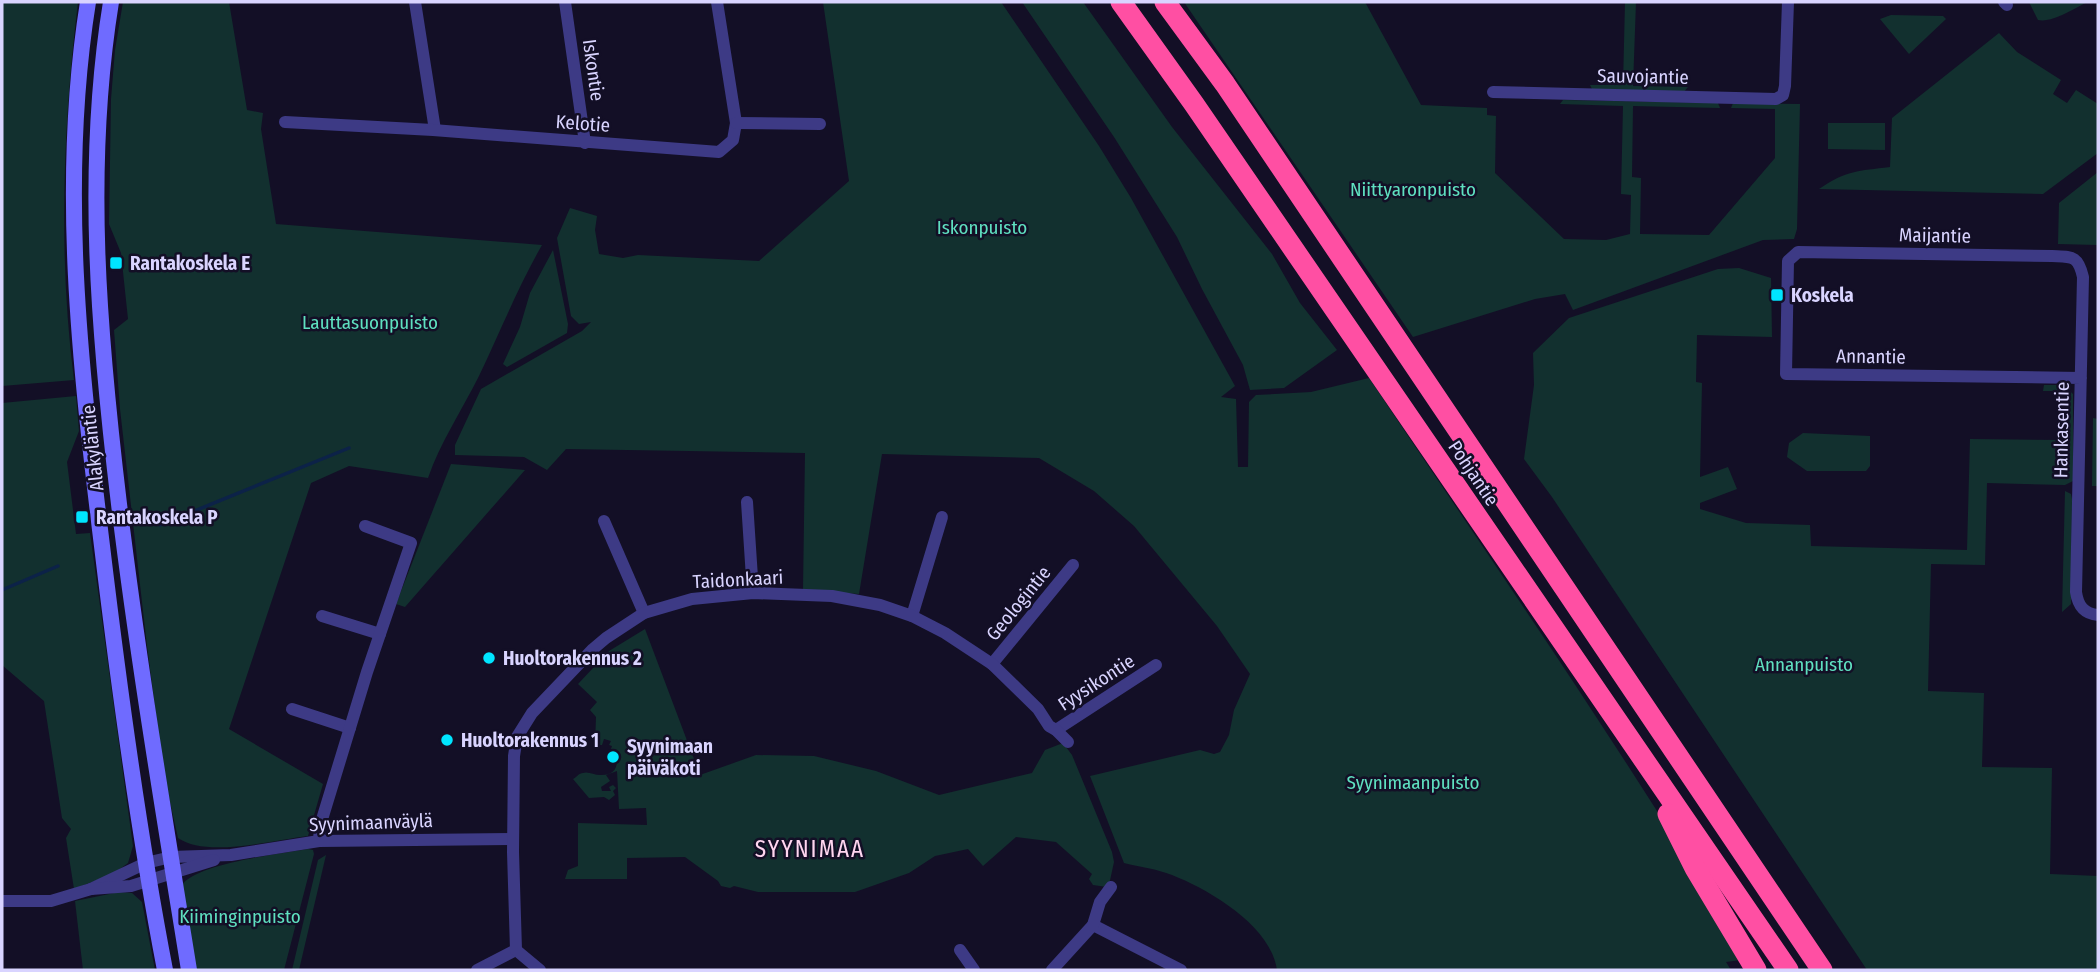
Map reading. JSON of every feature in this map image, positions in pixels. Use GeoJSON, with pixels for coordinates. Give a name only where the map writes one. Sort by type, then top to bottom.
{"type":"FeatureCollection","features":[{"type":"Feature","properties":{"kind":"highway","name":"Pohjantie"},"geometry":{"type":"LineString","coordinates":[[1121,2],[1788,970]]}},
{"type":"Feature","properties":{"kind":"highway","name":"Pohjantie"},"geometry":{"type":"LineString","coordinates":[[1165,2],[1233,96],[1822,970]]}},
{"type":"Feature","properties":{"kind":"highway"},"geometry":{"type":"LineString","coordinates":[[1631,740],[1695,869],[1756,970]]}},
{"type":"Feature","properties":{"kind":"main road","name":"Alakyläntie"},"geometry":{"type":"LineString","coordinates":[[88,2],[80,55],[75,146],[73,229],[76,297],[93,476],[114,647],[147,871],[165,970]]}},
{"type":"Feature","properties":{"kind":"main road","name":"Alakyläntie"},"geometry":{"type":"LineString","coordinates":[[111,2],[102,57],[97,147],[95,228],[98,296],[136,645],[189,970]]}},
{"type":"Feature","properties":{"kind":"street"},"geometry":{"type":"LineString","coordinates":[[415,2],[435,130]]}},
{"type":"Feature","properties":{"kind":"street","name":"Iskontie"},"geometry":{"type":"LineString","coordinates":[[565,2],[585,143]]}},
{"type":"Feature","properties":{"kind":"street"},"geometry":{"type":"LineString","coordinates":[[717,2],[736,123],[820,124]]}},
{"type":"Feature","properties":{"kind":"street","name":"Sauvojantie"},"geometry":{"type":"LineString","coordinates":[[1493,92],[1776,99],[1783,95],[1785,86],[1788,2]]}},
{"type":"Feature","properties":{"kind":"street","name":"Kelotie"},"geometry":{"type":"LineString","coordinates":[[285,122],[435,130],[719,152],[733,140],[736,123]]}},
{"type":"Feature","properties":{"kind":"street","name":"Maijantie"},"geometry":{"type":"LineString","coordinates":[[1798,252],[2072,257]]}},
{"type":"Feature","properties":{"kind":"street","name":"Annantie"},"geometry":{"type":"LineString","coordinates":[[1798,252],[1788,261],[1786,374],[2081,378]]}},
{"type":"Feature","properties":{"kind":"street","name":"Hankasentie"},"geometry":{"type":"LineString","coordinates":[[2072,257],[2080,264],[2083,277],[2076,592],[2079,607],[2098,615]]}},
{"type":"Feature","properties":{"kind":"street"},"geometry":{"type":"LineString","coordinates":[[747,502],[753,593]]}},
{"type":"Feature","properties":{"kind":"street"},"geometry":{"type":"LineString","coordinates":[[912,616],[942,517]]}},
{"type":"Feature","properties":{"kind":"street"},"geometry":{"type":"LineString","coordinates":[[604,521],[644,613]]}},
{"type":"Feature","properties":{"kind":"street"},"geometry":{"type":"LineString","coordinates":[[319,841],[320,826],[350,728],[411,543],[365,526]]}},
{"type":"Feature","properties":{"kind":"street","name":"Geologintie"},"geometry":{"type":"LineString","coordinates":[[992,664],[1073,565]]}},
{"type":"Feature","properties":{"kind":"street","name":"Taidonkaari"},"geometry":{"type":"LineString","coordinates":[[516,950],[513,839],[514,756],[517,737],[532,713],[593,649],[644,613],[692,599],[753,593],[832,596],[880,605],[912,616],[945,633],[992,664],[1038,709],[1049,726],[1068,742]]}},
{"type":"Feature","properties":{"kind":"street"},"geometry":{"type":"LineString","coordinates":[[322,616],[380,634]]}},
{"type":"Feature","properties":{"kind":"street","name":"Fyysikontie"},"geometry":{"type":"LineString","coordinates":[[1056,730],[1156,665]]}},
{"type":"Feature","properties":{"kind":"street"},"geometry":{"type":"LineString","coordinates":[[292,709],[350,728]]}},
{"type":"Feature","properties":{"kind":"street","name":"Syynimaanväylä"},"geometry":{"type":"LineString","coordinates":[[2,901],[51,901],[91,890],[131,886],[147,871],[172,865],[319,841],[513,839]]}},
{"type":"Feature","properties":{"kind":"street"},"geometry":{"type":"LineString","coordinates":[[1052,970],[1093,925],[1100,902],[1111,887]]}},
{"type":"Feature","properties":{"kind":"street"},"geometry":{"type":"LineString","coordinates":[[1093,925],[1181,970]]}},
{"type":"Feature","properties":{"kind":"street"},"geometry":{"type":"LineString","coordinates":[[477,970],[516,950],[540,970]]}},
{"type":"Feature","properties":{"kind":"street"},"geometry":{"type":"LineString","coordinates":[[960,950],[974,970]]}},
{"type":"Feature","properties":{"kind":"green space"},"geometry":{"type":"Polygon","coordinates":[[[2,2],[78,2],[64,191],[66,286],[74,380],[2,386],[2,2]]]}},
{"type":"Feature","properties":{"kind":"green space","name":"Lauttasuonpuisto"},"geometry":{"type":"Polygon","coordinates":[[[123,2],[229,2],[247,110],[263,113],[261,129],[276,224],[542,245],[428,478],[349,466],[311,483],[229,729],[323,784],[308,836],[241,846],[205,847],[190,844],[178,838],[164,775],[120,409],[114,330],[128,319],[121,253],[109,224],[111,99],[123,2]]]}},
{"type":"Feature","properties":{"kind":"green space"},"geometry":{"type":"Polygon","coordinates":[[[823,2],[1001,2],[1131,198],[1235,386],[1221,397],[1236,399],[1238,467],[1248,467],[1249,402],[1256,395],[1311,392],[1369,378],[1610,738],[1748,959],[1726,962],[1731,970],[1277,970],[1263,939],[1251,925],[1220,900],[1172,875],[1124,863],[1090,776],[1200,750],[1214,754],[1220,752],[1229,735],[1234,710],[1250,674],[1217,626],[1134,526],[1094,491],[1039,458],[882,454],[859,594],[803,590],[805,453],[566,449],[547,470],[524,457],[455,455],[455,445],[481,389],[582,331],[591,322],[579,324],[571,316],[557,238],[570,208],[597,216],[595,230],[599,254],[623,258],[638,255],[759,261],[849,181],[823,2]]]}},
{"type":"Feature","properties":{"kind":"green space"},"geometry":{"type":"Polygon","coordinates":[[[1022,2],[1083,2],[1172,127],[1272,254],[1300,303],[1337,350],[1284,388],[1250,390],[1243,365],[1177,237],[1114,137],[1022,2]]]}},
{"type":"Feature","properties":{"kind":"green space","name":"Niittyaronpuisto"},"geometry":{"type":"Polygon","coordinates":[[[1184,2],[1365,2],[1421,105],[1487,108],[1487,115],[1496,116],[1495,173],[1564,239],[1606,240],[1630,234],[1631,195],[1621,194],[1623,106],[1560,104],[1563,100],[1718,103],[1720,108],[1633,106],[1632,177],[1641,178],[1640,234],[1709,235],[1775,158],[1775,109],[1731,108],[1733,103],[1800,104],[1797,229],[1794,239],[1763,240],[1573,310],[1565,294],[1535,299],[1413,337],[1184,2]]]}},
{"type":"Feature","properties":{"kind":"green space"},"geometry":{"type":"Polygon","coordinates":[[[1625,2],[1636,2],[1633,86],[1688,87],[1683,93],[1593,91],[1590,85],[1623,85],[1625,2]]]}},
{"type":"Feature","properties":{"kind":"green space"},"geometry":{"type":"Polygon","coordinates":[[[2029,2],[2088,2],[2057,17],[2038,20],[2029,2]]]}},
{"type":"Feature","properties":{"kind":"green space"},"geometry":{"type":"Polygon","coordinates":[[[1891,15],[1943,16],[1946,19],[1909,54],[1880,19],[1891,15]]]}},
{"type":"Feature","properties":{"kind":"green space"},"geometry":{"type":"Polygon","coordinates":[[[1999,33],[2017,52],[2061,80],[2053,94],[2067,103],[2076,90],[2098,104],[2098,153],[2043,194],[1819,189],[1845,175],[1890,167],[1892,118],[1999,33]]]}},
{"type":"Feature","properties":{"kind":"green space"},"geometry":{"type":"Polygon","coordinates":[[[1828,123],[1885,123],[1885,150],[1828,149],[1828,123]]]}},
{"type":"Feature","properties":{"kind":"green space"},"geometry":{"type":"Polygon","coordinates":[[[2098,172],[2097,245],[2058,244],[2059,203],[2098,172]]]}},
{"type":"Feature","properties":{"kind":"green space"},"geometry":{"type":"Polygon","coordinates":[[[553,250],[568,324],[567,333],[507,367],[503,364],[520,327],[530,293],[553,250]]]}},
{"type":"Feature","properties":{"kind":"green space","name":"Annanpuisto"},"geometry":{"type":"Polygon","coordinates":[[[1739,268],[1771,278],[1772,337],[1697,335],[1696,382],[1702,383],[1700,477],[1728,467],[1737,489],[1700,503],[1700,509],[1746,523],[1810,525],[1811,546],[1967,550],[1970,439],[2066,440],[2067,400],[2059,391],[2043,391],[2044,385],[2064,385],[2073,394],[2073,481],[2065,485],[1987,483],[1985,565],[1931,564],[1928,691],[1984,693],[1982,767],[2052,768],[2050,874],[2098,876],[2098,970],[1867,970],[1524,459],[1534,385],[1533,353],[1569,318],[1718,269],[1739,268]]]}},
{"type":"Feature","properties":{"kind":"green space"},"geometry":{"type":"Polygon","coordinates":[[[76,396],[79,431],[67,462],[76,534],[90,533],[133,846],[128,863],[113,874],[74,889],[66,838],[71,829],[62,818],[44,701],[2,665],[2,403],[76,396]]]}},
{"type":"Feature","properties":{"kind":"green space"},"geometry":{"type":"Polygon","coordinates":[[[2093,418],[2098,419],[2098,486],[2092,486],[2093,418]]]}},
{"type":"Feature","properties":{"kind":"green space"},"geometry":{"type":"Polygon","coordinates":[[[1803,433],[1870,436],[1870,466],[1866,471],[1807,471],[1787,457],[1789,443],[1803,433]]]}},
{"type":"Feature","properties":{"kind":"green space"},"geometry":{"type":"Polygon","coordinates":[[[451,464],[525,470],[405,607],[396,604],[451,464]]]}},
{"type":"Feature","properties":{"kind":"green space"},"geometry":{"type":"Polygon","coordinates":[[[2065,491],[2071,494],[2072,499],[2071,604],[2062,612],[2065,491]]]}},
{"type":"Feature","properties":{"kind":"green space"},"geometry":{"type":"Polygon","coordinates":[[[645,629],[700,775],[756,755],[814,756],[876,771],[939,795],[1032,773],[1045,750],[1063,743],[1072,755],[1112,852],[1114,862],[1109,885],[1093,885],[1089,879],[1092,874],[1056,842],[1016,837],[983,866],[968,849],[935,856],[909,873],[855,892],[758,892],[734,886],[730,888],[721,886],[685,857],[627,858],[627,879],[565,879],[568,870],[578,866],[578,823],[647,825],[646,808],[619,809],[617,771],[606,775],[614,770],[617,763],[612,746],[609,745],[611,741],[604,739],[602,745],[595,745],[596,717],[590,710],[597,702],[578,684],[609,651],[645,629]]]}},
{"type":"Feature","properties":{"kind":"green space"},"geometry":{"type":"Polygon","coordinates":[[[585,773],[606,775],[610,781],[601,787],[602,791],[611,791],[609,787],[613,785],[616,788],[613,791],[615,795],[609,800],[604,797],[589,798],[573,779],[585,773]]]}},
{"type":"Feature","properties":{"kind":"green space","name":"Kiiminginpuisto"},"geometry":{"type":"Polygon","coordinates":[[[313,850],[314,854],[284,970],[193,970],[181,886],[203,871],[220,866],[313,850]]]}},
{"type":"Feature","properties":{"kind":"green space"},"geometry":{"type":"Polygon","coordinates":[[[326,855],[299,970],[292,970],[318,860],[326,855]]]}},
{"type":"Feature","properties":{"kind":"green space"},"geometry":{"type":"Polygon","coordinates":[[[119,892],[132,893],[142,902],[155,970],[83,970],[75,901],[119,892]]]}},
{"type":"Feature","properties":{"kind":"waterway"},"geometry":{"type":"LineString","coordinates":[[160,525],[349,448]]}},
{"type":"Feature","properties":{"kind":"waterway"},"geometry":{"type":"LineString","coordinates":[[2,590],[58,566]]}},
{"type":"Feature","properties":{"kind":"place","name":"Rantakoskela E"},"geometry":{"type":"Point","coordinates":[116,263]}},
{"type":"Feature","properties":{"kind":"place","name":"Koskela"},"geometry":{"type":"Point","coordinates":[1777,295]}},
{"type":"Feature","properties":{"kind":"place","name":"Rantakoskela P"},"geometry":{"type":"Point","coordinates":[82,517]}},
{"type":"Feature","properties":{"kind":"place","name":"Huoltorakennus 2"},"geometry":{"type":"Point","coordinates":[489,658]}},
{"type":"Feature","properties":{"kind":"place","name":"Huoltorakennus 1"},"geometry":{"type":"Point","coordinates":[447,740]}},
{"type":"Feature","properties":{"kind":"place","name":"Syynimaan päiväkoti"},"geometry":{"type":"Point","coordinates":[613,757]}},
{"type":"Feature","properties":{"kind":"district","name":"SYYNIMAA"},"geometry":{"type":"Point","coordinates":[810,849]}},
{"type":"Feature","properties":{"kind":"park label","name":"Iskonpuisto"},"geometry":{"type":"Point","coordinates":[982,227]}},
{"type":"Feature","properties":{"kind":"park label","name":"Syynimaanpuisto"},"geometry":{"type":"Point","coordinates":[1413,782]}}]}
